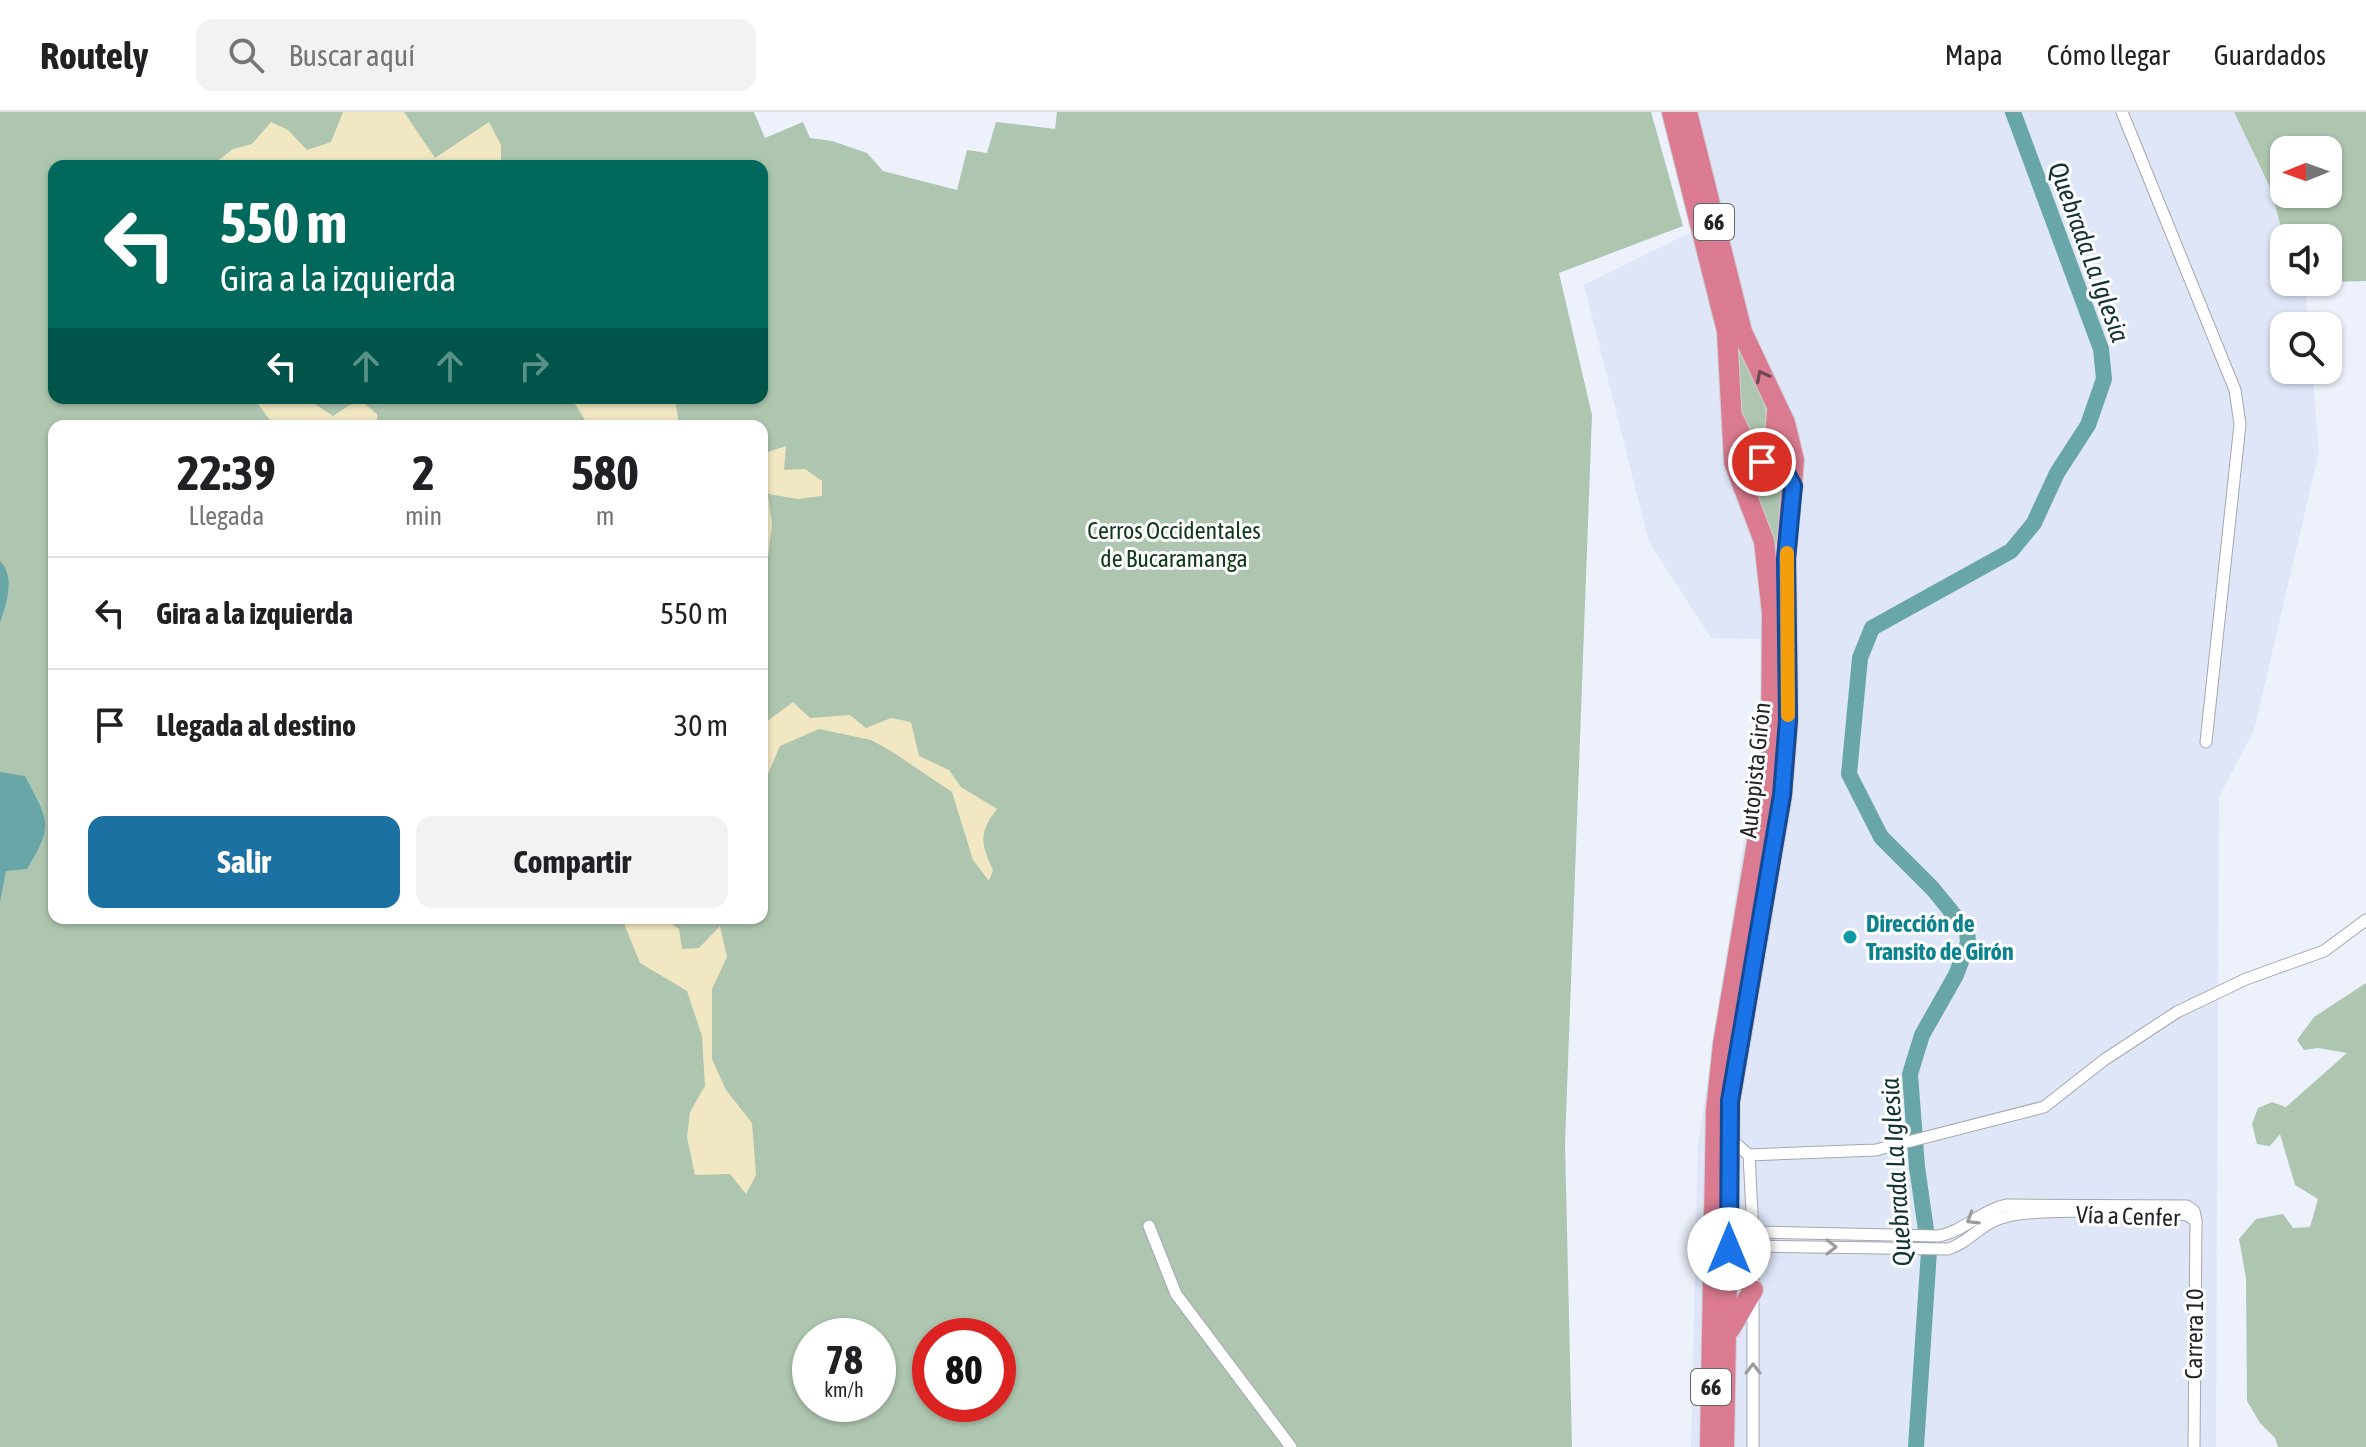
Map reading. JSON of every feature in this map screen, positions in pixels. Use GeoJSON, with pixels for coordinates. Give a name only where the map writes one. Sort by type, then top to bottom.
{"type":"FeatureCollection","features":[{"type":"Feature","properties":{"kind":"highway","name":"Autopista Girón"},"geometry":{"type":"LineString","coordinates":[[1672,112],[1727,331],[1734,462],[1764,541],[1770,571],[1774,712],[1771,759],[1723,1044],[1716,1111],[1710,1447]]}},
{"type":"Feature","properties":{"kind":"highway","name":"Autopista Girón"},"geometry":{"type":"LineString","coordinates":[[1687,112],[1742,332],[1792,443],[1793,486],[1786,559],[1788,720],[1782,795],[1730,1101],[1724,1447]]}},
{"type":"Feature","properties":{"kind":"highway"},"geometry":{"type":"LineString","coordinates":[[1731,415],[1744,440],[1761,446],[1775,436],[1777,405]]}},
{"type":"Feature","properties":{"kind":"highway"},"geometry":{"type":"LineString","coordinates":[[1748,498],[1751,474],[1762,462],[1781,464],[1793,486]]}},
{"type":"Feature","properties":{"kind":"highway"},"geometry":{"type":"LineString","coordinates":[[1728,1332],[1753,1290]]}},
{"type":"Feature","properties":{"kind":"street"},"geometry":{"type":"LineString","coordinates":[[2122,112],[2235,390],[2240,424],[2206,742]]}},
{"type":"Feature","properties":{"kind":"street"},"geometry":{"type":"LineString","coordinates":[[1730,1138],[1749,1155],[1876,1150],[2044,1107],[2104,1060],[2177,1012],[2246,979],[2324,951],[2366,920]]}},
{"type":"Feature","properties":{"kind":"street"},"geometry":{"type":"LineString","coordinates":[[1749,1155],[1753,1232],[1753,1447]]}},
{"type":"Feature","properties":{"kind":"street","name":"Vía a Cenfer"},"geometry":{"type":"LineString","coordinates":[[1753,1232],[1938,1236],[1950,1234],[1984,1211],[2007,1205],[2182,1205],[2194,1211],[2196,1221]]}},
{"type":"Feature","properties":{"kind":"street","name":"Vía a Cenfer"},"geometry":{"type":"LineString","coordinates":[[1753,1246],[1937,1250],[1959,1246],[1977,1230],[2004,1217],[2172,1213],[2187,1215],[2196,1221]]}},
{"type":"Feature","properties":{"kind":"street","name":"Carrera 10"},"geometry":{"type":"LineString","coordinates":[[2194,1447],[2196,1221]]}},
{"type":"Feature","properties":{"kind":"street"},"geometry":{"type":"LineString","coordinates":[[1149,1226],[1176,1294],[1291,1447]]}},
{"type":"Feature","properties":{"kind":"shaded area"},"geometry":{"type":"Polygon","coordinates":[[[1660,112],[2264,112],[2270,137],[2270,208],[2289,208],[2296,224],[2270,224],[2270,296],[2306,296],[2307,312],[2270,312],[2270,384],[2313,384],[2319,452],[2254,730],[2219,797],[2216,1447],[1691,1447],[1698,1144],[1760,734],[1766,639],[1711,638],[1649,542],[1584,285],[1693,231],[1660,112]]]}},
{"type":"Feature","properties":{"kind":"shaded area"},"geometry":{"type":"Polygon","coordinates":[[[0,561],[9,583],[0,623],[0,561]]]}},
{"type":"Feature","properties":{"kind":"shaded area"},"geometry":{"type":"Polygon","coordinates":[[[0,772],[25,776],[43,813],[45,832],[27,869],[6,871],[0,902],[0,772]]]}},
{"type":"Feature","properties":{"kind":"green space","name":"Cerros Occidentales de Bucaramanga"},"geometry":{"type":"Polygon","coordinates":[[[0,112],[754,112],[765,138],[803,122],[810,138],[832,141],[867,153],[883,171],[957,190],[967,150],[987,153],[996,122],[1055,129],[1057,112],[1651,112],[1683,226],[1559,273],[1592,415],[1565,1144],[1572,1447],[0,1447],[0,112]]]}},
{"type":"Feature","properties":{"kind":"green space"},"geometry":{"type":"Polygon","coordinates":[[[2234,112],[2366,112],[2366,281],[2342,282],[2342,224],[2280,224],[2276,208],[2342,208],[2342,136],[2270,136],[2270,187],[2234,112]]]}},
{"type":"Feature","properties":{"kind":"green space"},"geometry":{"type":"Polygon","coordinates":[[[1738,350],[1764,404],[1766,427],[1762,437],[1751,433],[1742,414],[1738,350]]]}},
{"type":"Feature","properties":{"kind":"green space"},"geometry":{"type":"Polygon","coordinates":[[[1760,472],[1774,472],[1783,492],[1777,553],[1756,503],[1760,472]]]}},
{"type":"Feature","properties":{"kind":"green space"},"geometry":{"type":"Polygon","coordinates":[[[2366,983],[2366,1447],[2278,1447],[2275,1438],[2260,1423],[2247,1401],[2246,1278],[2239,1239],[2256,1219],[2283,1214],[2293,1228],[2310,1227],[2318,1199],[2295,1185],[2280,1134],[2270,1146],[2257,1144],[2252,1124],[2258,1108],[2272,1102],[2286,1107],[2347,1053],[2318,1048],[2304,1050],[2297,1040],[2314,1017],[2366,983]]]}},
{"type":"Feature","properties":{"kind":"sand"},"geometry":{"type":"Polygon","coordinates":[[[343,112],[404,112],[435,158],[489,122],[501,145],[501,160],[219,160],[233,149],[252,144],[271,122],[288,130],[307,150],[331,142],[343,112]]]}},
{"type":"Feature","properties":{"kind":"sand"},"geometry":{"type":"Polygon","coordinates":[[[258,404],[315,404],[333,416],[351,404],[365,404],[377,414],[378,420],[270,420],[258,404]]]}},
{"type":"Feature","properties":{"kind":"sand"},"geometry":{"type":"Polygon","coordinates":[[[575,404],[676,404],[678,420],[585,420],[575,404]]]}},
{"type":"Feature","properties":{"kind":"sand"},"geometry":{"type":"Polygon","coordinates":[[[786,446],[784,470],[805,469],[822,481],[822,496],[798,499],[768,494],[768,452],[786,446]]]}},
{"type":"Feature","properties":{"kind":"sand"},"geometry":{"type":"Polygon","coordinates":[[[768,494],[772,524],[768,557],[768,494]]]}},
{"type":"Feature","properties":{"kind":"sand"},"geometry":{"type":"Polygon","coordinates":[[[793,702],[810,718],[850,715],[866,728],[891,718],[911,722],[919,756],[949,770],[961,787],[997,809],[983,839],[993,870],[989,881],[973,860],[952,792],[871,740],[819,729],[780,746],[768,774],[768,721],[793,702]]]}},
{"type":"Feature","properties":{"kind":"sand"},"geometry":{"type":"Polygon","coordinates":[[[672,924],[679,929],[682,949],[699,948],[720,926],[727,957],[712,989],[712,1059],[726,1090],[752,1123],[756,1175],[746,1194],[730,1174],[695,1175],[687,1137],[690,1112],[705,1086],[702,1036],[687,991],[640,963],[625,926],[672,924]]]}},
{"type":"Feature","properties":{"kind":"waterway","name":"Quebrada La Iglesia"},"geometry":{"type":"LineString","coordinates":[[1916,1447],[1929,1251],[1917,1167],[1910,1074],[1922,1035],[1956,975],[1968,943],[1967,931],[1933,889],[1881,837],[1849,774],[1860,658],[1872,628],[2011,551],[2034,523],[2057,473],[2088,425],[2104,379],[2101,349],[2013,112]]}},
{"type":"Feature","properties":{"kind":"slow traffic"},"geometry":{"type":"LineString","coordinates":[[1787,553],[1788,715]]}},
{"type":"Feature","properties":{"kind":"place","name":"Dirección de Transito de Girón"},"geometry":{"type":"Point","coordinates":[1850,937]}},
{"type":"Feature","properties":{"kind":"route"},"geometry":{"type":"LineString","coordinates":[[1729,1249],[1730,1101],[1782,795],[1788,720],[1786,559],[1793,486],[1781,464],[1762,462]]}}]}
